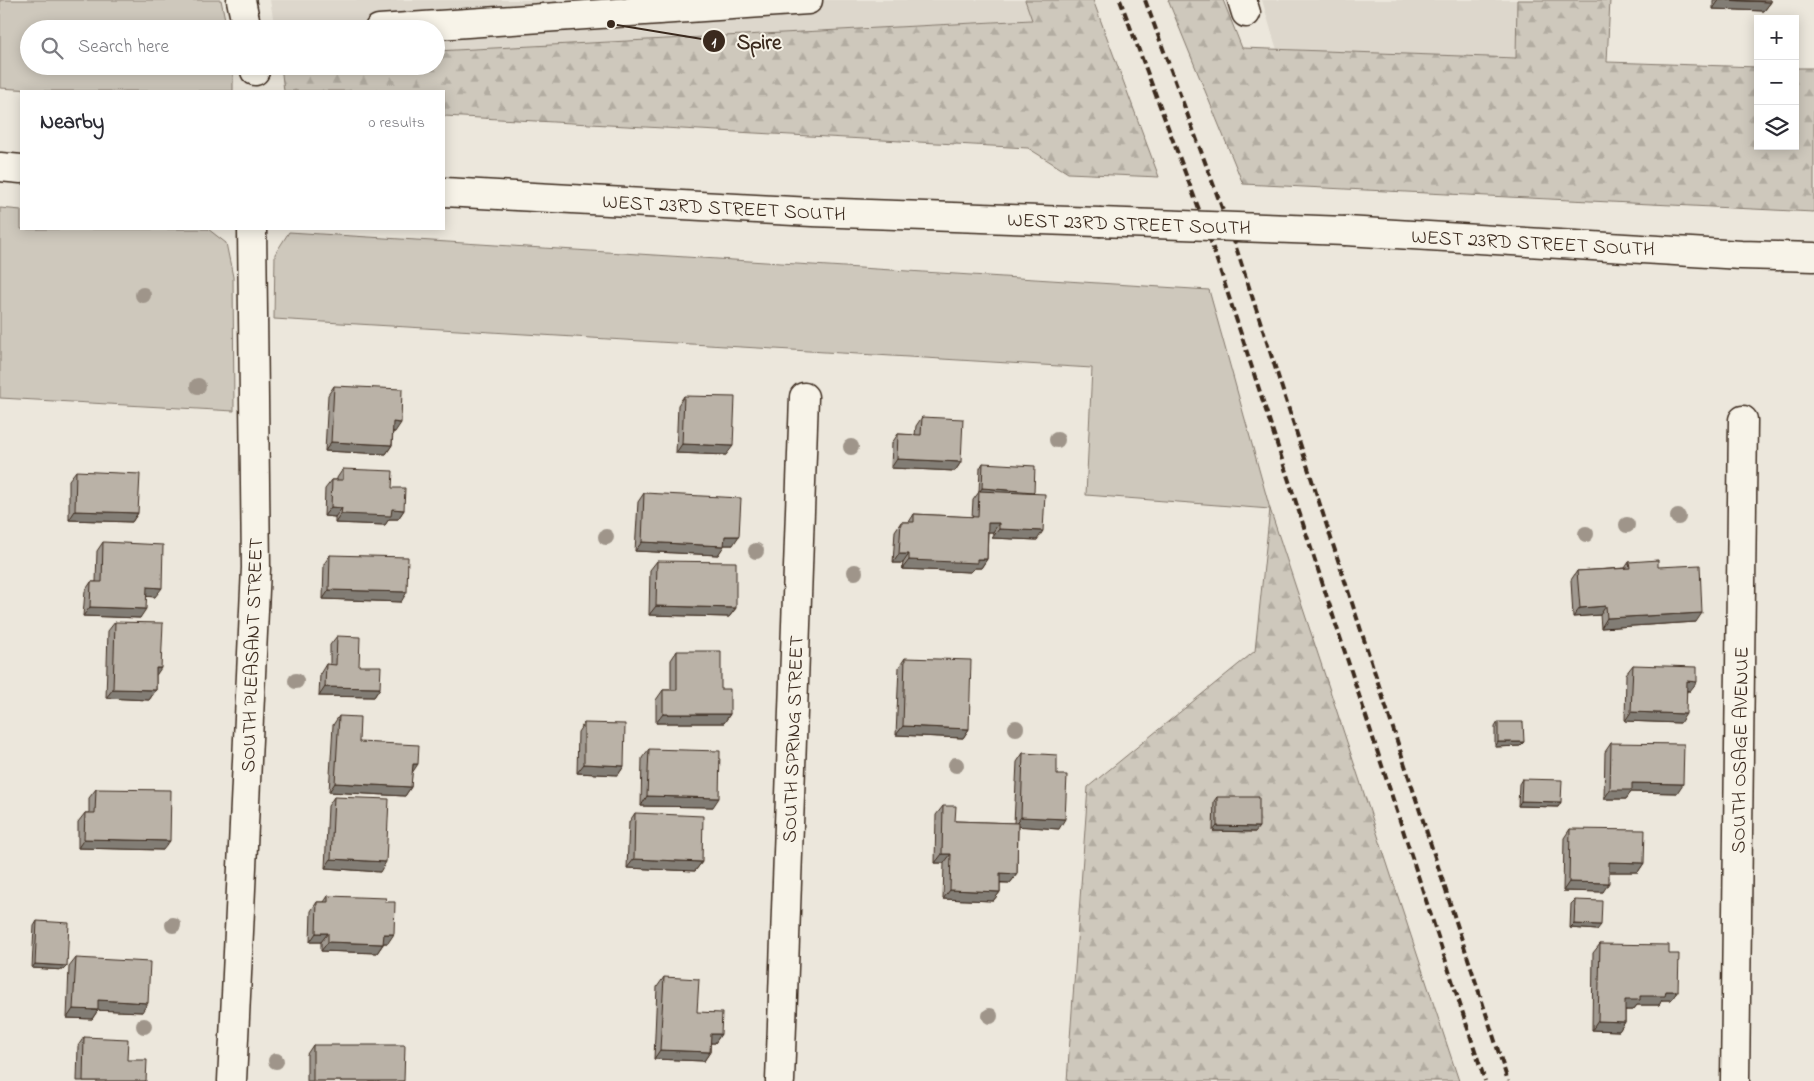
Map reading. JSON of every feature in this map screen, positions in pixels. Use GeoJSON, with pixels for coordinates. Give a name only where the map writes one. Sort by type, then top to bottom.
{"type":"FeatureCollection","features":[{"type":"Feature","properties":{"kind":"street"},"geometry":{"type":"LineString","coordinates":[[241,0],[245,20]]}},
{"type":"Feature","properties":{"kind":"street"},"geometry":{"type":"LineString","coordinates":[[445,25],[808,0]]}},
{"type":"Feature","properties":{"kind":"street"},"geometry":{"type":"LineString","coordinates":[[0,167],[20,169]]}},
{"type":"Feature","properties":{"kind":"street","name":"WEST 23RD STREET SOUTH"},"geometry":{"type":"LineString","coordinates":[[445,192],[812,212],[1346,231],[1741,255],[1814,257]]}},
{"type":"Feature","properties":{"kind":"street","name":"SOUTH PLEASANT STREET"},"geometry":{"type":"LineString","coordinates":[[232,1081],[256,568],[252,230]]}},
{"type":"Feature","properties":{"kind":"street","name":"SOUTH SPRING STREET"},"geometry":{"type":"LineString","coordinates":[[780,1081],[804,398]]}},
{"type":"Feature","properties":{"kind":"street","name":"SOUTH OSAGE AVENUE"},"geometry":{"type":"LineString","coordinates":[[1735,1081],[1743,420]]}},
{"type":"Feature","properties":{"kind":"shaded area"},"geometry":{"type":"Polygon","coordinates":[[[270,0],[1025,0],[1032,20],[445,51],[445,20],[273,20],[270,0]]]}},
{"type":"Feature","properties":{"kind":"shaded area"},"geometry":{"type":"Polygon","coordinates":[[[1262,0],[1517,0],[1517,58],[1277,50],[1262,0]]]}},
{"type":"Feature","properties":{"kind":"green space"},"geometry":{"type":"Polygon","coordinates":[[[0,0],[221,0],[225,20],[20,20],[20,75],[233,75],[233,90],[31,90],[0,88],[0,0]]]}},
{"type":"Feature","properties":{"kind":"green space"},"geometry":{"type":"Polygon","coordinates":[[[1025,0],[1093,0],[1159,177],[1068,173],[1028,148],[445,116],[445,90],[284,90],[282,75],[445,75],[445,51],[1032,20],[1025,0]]]}},
{"type":"Feature","properties":{"kind":"green space"},"geometry":{"type":"Polygon","coordinates":[[[1168,0],[1223,0],[1242,48],[1516,58],[1517,0],[1610,0],[1607,62],[1754,67],[1754,150],[1799,150],[1799,68],[1814,68],[1814,212],[1243,184],[1168,0]]]}},
{"type":"Feature","properties":{"kind":"green space"},"geometry":{"type":"Polygon","coordinates":[[[0,208],[20,210],[20,230],[209,230],[226,243],[233,277],[234,411],[0,398],[0,208]]]}},
{"type":"Feature","properties":{"kind":"green space"},"geometry":{"type":"Polygon","coordinates":[[[289,232],[1209,290],[1270,509],[1086,495],[1092,368],[274,319],[275,254],[289,232]]]}},
{"type":"Feature","properties":{"kind":"green space"},"geometry":{"type":"Polygon","coordinates":[[[1270,509],[1459,1081],[1067,1081],[1088,787],[1255,651],[1270,509]]]}},
{"type":"Feature","properties":{"kind":"building"},"geometry":{"type":"Polygon","coordinates":[[[1727,0],[1771,0],[1771,2],[1727,0]]]}},
{"type":"Feature","properties":{"kind":"building"},"geometry":{"type":"Polygon","coordinates":[[[334,386],[402,389],[401,423],[393,422],[392,445],[331,442],[334,386]]]}},
{"type":"Feature","properties":{"kind":"building"},"geometry":{"type":"Polygon","coordinates":[[[684,396],[735,397],[733,446],[682,444],[684,396]]]}},
{"type":"Feature","properties":{"kind":"building"},"geometry":{"type":"Polygon","coordinates":[[[922,417],[963,419],[961,462],[897,459],[898,434],[921,435],[922,417]]]}},
{"type":"Feature","properties":{"kind":"building"},"geometry":{"type":"Polygon","coordinates":[[[983,463],[1035,466],[1034,492],[982,488],[983,463]]]}},
{"type":"Feature","properties":{"kind":"building"},"geometry":{"type":"Polygon","coordinates":[[[343,469],[393,471],[392,488],[405,488],[404,510],[392,509],[391,516],[341,514],[342,508],[331,507],[332,480],[343,480],[343,469]]]}},
{"type":"Feature","properties":{"kind":"building"},"geometry":{"type":"Polygon","coordinates":[[[76,471],[140,474],[138,513],[75,511],[76,471]]]}},
{"type":"Feature","properties":{"kind":"building"},"geometry":{"type":"Polygon","coordinates":[[[979,491],[1045,494],[1043,531],[999,529],[999,523],[988,523],[987,559],[977,559],[977,563],[909,560],[909,554],[899,554],[901,522],[914,522],[914,514],[978,517],[979,491]]]}},
{"type":"Feature","properties":{"kind":"building"},"geometry":{"type":"Polygon","coordinates":[[[644,493],[741,498],[739,536],[725,536],[724,546],[642,542],[644,493]]]}},
{"type":"Feature","properties":{"kind":"building"},"geometry":{"type":"Polygon","coordinates":[[[103,542],[163,545],[162,588],[147,587],[146,609],[90,607],[91,582],[102,582],[103,542]]]}},
{"type":"Feature","properties":{"kind":"building"},"geometry":{"type":"Polygon","coordinates":[[[330,555],[408,557],[407,592],[329,590],[330,555]]]}},
{"type":"Feature","properties":{"kind":"building"},"geometry":{"type":"Polygon","coordinates":[[[1658,560],[1658,567],[1700,565],[1702,613],[1607,618],[1606,606],[1580,608],[1577,571],[1630,568],[1629,562],[1658,560]]]}},
{"type":"Feature","properties":{"kind":"building"},"geometry":{"type":"Polygon","coordinates":[[[657,561],[736,562],[736,608],[656,606],[657,561]]]}},
{"type":"Feature","properties":{"kind":"building"},"geometry":{"type":"Polygon","coordinates":[[[115,622],[163,623],[161,668],[156,668],[156,690],[113,689],[115,622]]]}},
{"type":"Feature","properties":{"kind":"building"},"geometry":{"type":"Polygon","coordinates":[[[337,636],[360,637],[359,666],[381,666],[380,688],[325,687],[326,664],[336,665],[337,636]]]}},
{"type":"Feature","properties":{"kind":"building"},"geometry":{"type":"Polygon","coordinates":[[[677,651],[721,651],[721,689],[730,689],[730,714],[663,714],[663,690],[677,690],[677,651]]]}},
{"type":"Feature","properties":{"kind":"building"},"geometry":{"type":"Polygon","coordinates":[[[905,658],[971,660],[969,729],[903,726],[905,658]]]}},
{"type":"Feature","properties":{"kind":"building"},"geometry":{"type":"Polygon","coordinates":[[[1633,665],[1697,667],[1697,682],[1687,681],[1686,714],[1631,712],[1633,665]]]}},
{"type":"Feature","properties":{"kind":"building"},"geometry":{"type":"Polygon","coordinates":[[[339,716],[360,717],[359,742],[419,745],[418,764],[413,764],[411,787],[335,783],[339,716]]]}},
{"type":"Feature","properties":{"kind":"building"},"geometry":{"type":"Polygon","coordinates":[[[1498,722],[1523,722],[1524,742],[1498,742],[1498,722]]]}},
{"type":"Feature","properties":{"kind":"building"},"geometry":{"type":"Polygon","coordinates":[[[584,723],[625,724],[624,766],[584,764],[584,723]]]}},
{"type":"Feature","properties":{"kind":"building"},"geometry":{"type":"Polygon","coordinates":[[[1611,743],[1684,744],[1683,784],[1632,783],[1632,790],[1610,790],[1611,743]]]}},
{"type":"Feature","properties":{"kind":"building"},"geometry":{"type":"Polygon","coordinates":[[[649,749],[720,751],[719,798],[647,796],[649,749]]]}},
{"type":"Feature","properties":{"kind":"building"},"geometry":{"type":"Polygon","coordinates":[[[1023,753],[1057,755],[1057,775],[1067,775],[1065,819],[1021,817],[1023,753]]]}},
{"type":"Feature","properties":{"kind":"building"},"geometry":{"type":"Polygon","coordinates":[[[1522,779],[1562,780],[1561,802],[1521,801],[1522,779]]]}},
{"type":"Feature","properties":{"kind":"building"},"geometry":{"type":"Polygon","coordinates":[[[96,789],[171,790],[170,841],[84,839],[85,813],[95,813],[96,789]]]}},
{"type":"Feature","properties":{"kind":"building"},"geometry":{"type":"Polygon","coordinates":[[[334,797],[389,799],[386,862],[331,859],[334,797]]]}},
{"type":"Feature","properties":{"kind":"building"},"geometry":{"type":"Polygon","coordinates":[[[1217,797],[1259,797],[1259,827],[1217,826],[1217,797]]]}},
{"type":"Feature","properties":{"kind":"building"},"geometry":{"type":"Polygon","coordinates":[[[943,806],[956,806],[955,821],[1018,823],[1017,874],[1000,873],[1000,892],[950,890],[951,854],[942,854],[943,806]]]}},
{"type":"Feature","properties":{"kind":"building"},"geometry":{"type":"Polygon","coordinates":[[[635,813],[703,816],[702,862],[634,859],[635,813]]]}},
{"type":"Feature","properties":{"kind":"building"},"geometry":{"type":"Polygon","coordinates":[[[1570,829],[1645,830],[1644,863],[1609,862],[1609,883],[1569,882],[1570,829]]]}},
{"type":"Feature","properties":{"kind":"building"},"geometry":{"type":"Polygon","coordinates":[[[328,896],[386,898],[385,902],[395,902],[394,934],[384,934],[383,944],[328,942],[328,933],[316,933],[317,902],[328,902],[328,896]]]}},
{"type":"Feature","properties":{"kind":"building"},"geometry":{"type":"Polygon","coordinates":[[[1575,900],[1602,901],[1601,925],[1574,924],[1575,900]]]}},
{"type":"Feature","properties":{"kind":"building"},"geometry":{"type":"Polygon","coordinates":[[[37,921],[69,923],[67,966],[35,964],[37,921]]]}},
{"type":"Feature","properties":{"kind":"building"},"geometry":{"type":"Polygon","coordinates":[[[1600,944],[1669,945],[1669,954],[1679,954],[1678,991],[1666,991],[1665,996],[1640,996],[1640,1000],[1625,1000],[1625,1022],[1598,1021],[1600,944]]]}},
{"type":"Feature","properties":{"kind":"building"},"geometry":{"type":"Polygon","coordinates":[[[76,958],[150,962],[148,1003],[98,1000],[98,1010],[73,1009],[76,958]]]}},
{"type":"Feature","properties":{"kind":"building"},"geometry":{"type":"Polygon","coordinates":[[[664,977],[699,979],[697,1012],[722,1013],[721,1034],[711,1034],[710,1052],[660,1050],[664,977]]]}},
{"type":"Feature","properties":{"kind":"building"},"geometry":{"type":"Polygon","coordinates":[[[84,1037],[128,1039],[127,1060],[147,1060],[146,1081],[83,1081],[84,1037]]]}},
{"type":"Feature","properties":{"kind":"building"},"geometry":{"type":"Polygon","coordinates":[[[313,1045],[405,1045],[404,1081],[313,1081],[313,1045]]]}},
{"type":"Feature","properties":{"kind":"railway"},"geometry":{"type":"LineString","coordinates":[[1120,0],[1209,236],[1485,1081]]}},
{"type":"Feature","properties":{"kind":"railway"},"geometry":{"type":"LineString","coordinates":[[1145,0],[1232,235],[1508,1081]]}},
{"type":"Feature","properties":{"kind":"place","name":"Spire"},"geometry":{"type":"Point","coordinates":[611,24]}}]}
